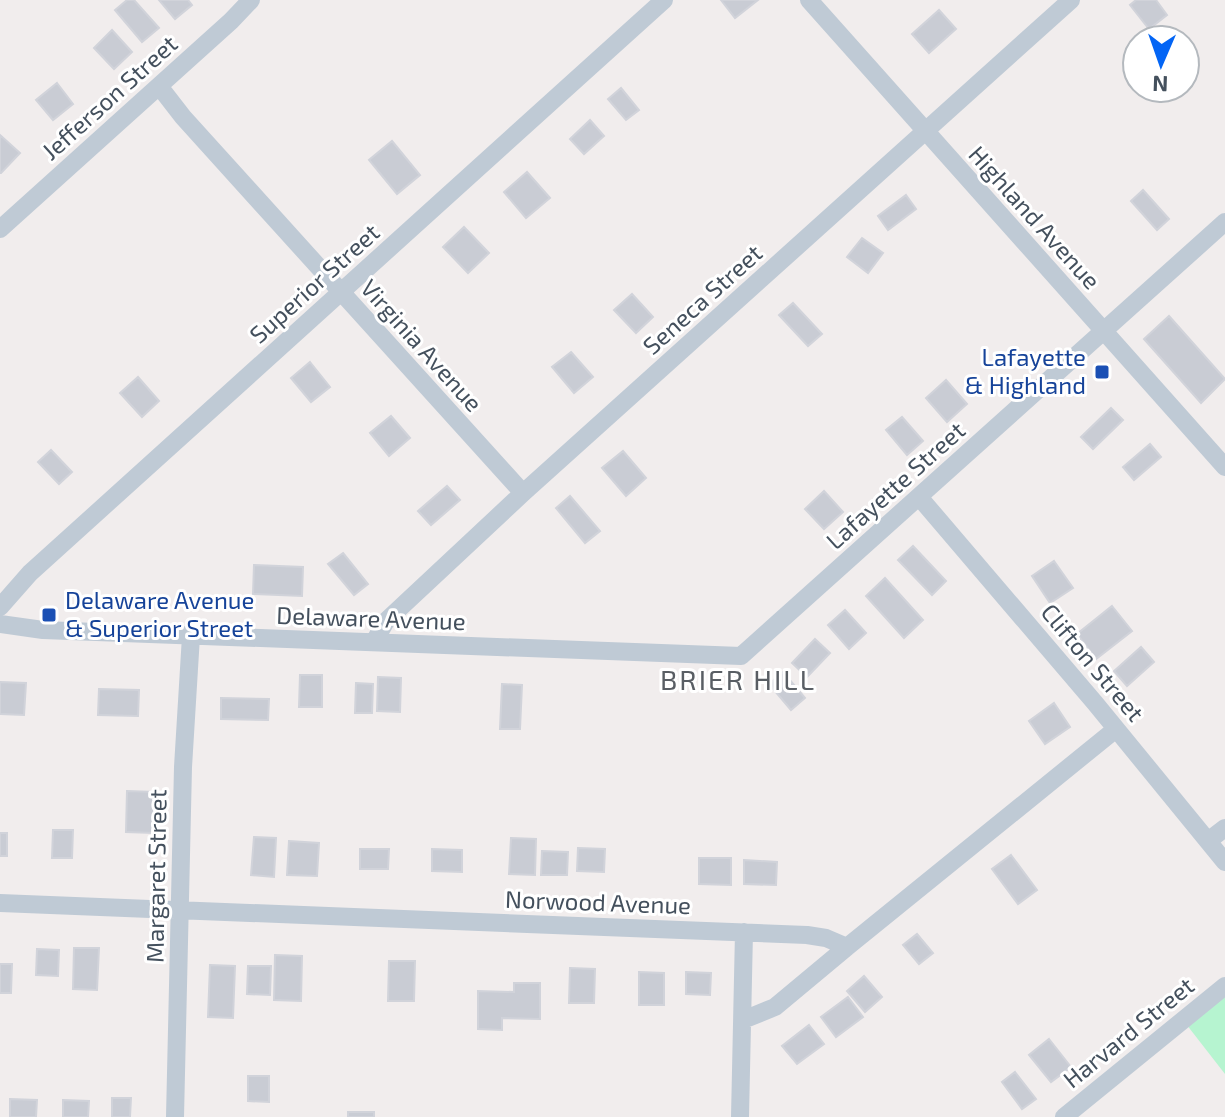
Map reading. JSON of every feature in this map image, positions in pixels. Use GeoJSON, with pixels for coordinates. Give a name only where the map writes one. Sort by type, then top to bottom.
{"type":"FeatureCollection","features":[{"type":"Feature","properties":{"kind":"street","name":"Jefferson Street"},"geometry":{"type":"LineString","coordinates":[[0,229],[251,0]]}},
{"type":"Feature","properties":{"kind":"street","name":"Superior Street"},"geometry":{"type":"LineString","coordinates":[[0,607],[30,573],[664,0]]}},
{"type":"Feature","properties":{"kind":"street","name":"Highland Avenue"},"geometry":{"type":"LineString","coordinates":[[809,0],[1225,467]]}},
{"type":"Feature","properties":{"kind":"street","name":"Seneca Street"},"geometry":{"type":"LineString","coordinates":[[374,642],[386,621],[523,493],[1071,0]]}},
{"type":"Feature","properties":{"kind":"street","name":"Virginia Avenue"},"geometry":{"type":"LineString","coordinates":[[159,86],[183,117],[523,493]]}},
{"type":"Feature","properties":{"kind":"street","name":"Lafayette Street"},"geometry":{"type":"LineString","coordinates":[[741,656],[1225,222]]}},
{"type":"Feature","properties":{"kind":"street","name":"Clifton Street"},"geometry":{"type":"LineString","coordinates":[[920,498],[1225,862]]}},
{"type":"Feature","properties":{"kind":"street","name":"Delaware Avenue"},"geometry":{"type":"LineString","coordinates":[[0,624],[43,630],[741,656]]}},
{"type":"Feature","properties":{"kind":"street","name":"Margaret Street"},"geometry":{"type":"LineString","coordinates":[[175,1117],[183,767],[191,636]]}},
{"type":"Feature","properties":{"kind":"street"},"geometry":{"type":"LineString","coordinates":[[743,1020],[775,1007],[1116,729]]}},
{"type":"Feature","properties":{"kind":"street"},"geometry":{"type":"LineString","coordinates":[[1208,841],[1225,828]]}},
{"type":"Feature","properties":{"kind":"street","name":"Norwood Avenue"},"geometry":{"type":"LineString","coordinates":[[0,903],[744,932],[817,936],[847,947]]}},
{"type":"Feature","properties":{"kind":"street"},"geometry":{"type":"LineString","coordinates":[[740,1117],[744,932]]}},
{"type":"Feature","properties":{"kind":"street","name":"Harvard Street"},"geometry":{"type":"LineString","coordinates":[[1064,1117],[1225,986]]}},
{"type":"Feature","properties":{"kind":"green space"},"geometry":{"type":"Polygon","coordinates":[[[1225,986],[1225,1074],[1183,1020],[1225,986]]]}},
{"type":"Feature","properties":{"kind":"building"},"geometry":{"type":"Polygon","coordinates":[[[127,0],[134,0],[159,28],[142,42],[115,10],[127,0]]]}},
{"type":"Feature","properties":{"kind":"building"},"geometry":{"type":"Polygon","coordinates":[[[159,0],[188,0],[192,5],[175,19],[159,0]]]}},
{"type":"Feature","properties":{"kind":"building"},"geometry":{"type":"Polygon","coordinates":[[[721,0],[758,0],[735,18],[721,0]]]}},
{"type":"Feature","properties":{"kind":"building"},"geometry":{"type":"Polygon","coordinates":[[[1136,0],[1156,0],[1167,15],[1155,24],[1145,24],[1130,5],[1136,0]]]}},
{"type":"Feature","properties":{"kind":"building"},"geometry":{"type":"Polygon","coordinates":[[[939,10],[956,29],[929,53],[912,34],[939,10]]]}},
{"type":"Feature","properties":{"kind":"building"},"geometry":{"type":"Polygon","coordinates":[[[112,30],[132,52],[114,69],[94,48],[112,30]]]}},
{"type":"Feature","properties":{"kind":"building"},"geometry":{"type":"Polygon","coordinates":[[[57,83],[73,104],[53,120],[36,100],[57,83]]]}},
{"type":"Feature","properties":{"kind":"building"},"geometry":{"type":"Polygon","coordinates":[[[621,88],[639,110],[626,120],[608,99],[621,88]]]}},
{"type":"Feature","properties":{"kind":"building"},"geometry":{"type":"Polygon","coordinates":[[[590,120],[604,136],[584,154],[570,139],[590,120]]]}},
{"type":"Feature","properties":{"kind":"building"},"geometry":{"type":"Polygon","coordinates":[[[0,135],[20,153],[1,173],[0,173],[0,135]]]}},
{"type":"Feature","properties":{"kind":"building"},"geometry":{"type":"Polygon","coordinates":[[[392,141],[420,175],[397,194],[369,160],[392,141]]]}},
{"type":"Feature","properties":{"kind":"building"},"geometry":{"type":"Polygon","coordinates":[[[527,172],[550,198],[526,218],[504,192],[527,172]]]}},
{"type":"Feature","properties":{"kind":"building"},"geometry":{"type":"Polygon","coordinates":[[[1143,190],[1169,219],[1157,230],[1131,201],[1143,190]]]}},
{"type":"Feature","properties":{"kind":"building"},"geometry":{"type":"Polygon","coordinates":[[[906,195],[916,209],[888,230],[878,216],[906,195]]]}},
{"type":"Feature","properties":{"kind":"building"},"geometry":{"type":"Polygon","coordinates":[[[464,227],[489,253],[468,273],[443,247],[464,227]]]}},
{"type":"Feature","properties":{"kind":"building"},"geometry":{"type":"Polygon","coordinates":[[[862,238],[883,253],[868,273],[847,257],[862,238]]]}},
{"type":"Feature","properties":{"kind":"building"},"geometry":{"type":"Polygon","coordinates":[[[632,294],[653,317],[636,333],[614,310],[632,294]]]}},
{"type":"Feature","properties":{"kind":"building"},"geometry":{"type":"Polygon","coordinates":[[[793,303],[822,334],[808,346],[779,315],[793,303]]]}},
{"type":"Feature","properties":{"kind":"building"},"geometry":{"type":"Polygon","coordinates":[[[1169,316],[1225,379],[1201,403],[1144,339],[1169,316]]]}},
{"type":"Feature","properties":{"kind":"building"},"geometry":{"type":"Polygon","coordinates":[[[571,352],[593,377],[574,393],[552,367],[571,352]]]}},
{"type":"Feature","properties":{"kind":"building"},"geometry":{"type":"Polygon","coordinates":[[[310,362],[330,387],[311,402],[291,378],[310,362]]]}},
{"type":"Feature","properties":{"kind":"building"},"geometry":{"type":"Polygon","coordinates":[[[138,377],[159,401],[142,417],[120,393],[138,377]]]}},
{"type":"Feature","properties":{"kind":"building"},"geometry":{"type":"Polygon","coordinates":[[[946,380],[967,404],[947,422],[926,398],[946,380]]]}},
{"type":"Feature","properties":{"kind":"building"},"geometry":{"type":"Polygon","coordinates":[[[1111,408],[1123,420],[1093,449],[1081,437],[1111,408]]]}},
{"type":"Feature","properties":{"kind":"building"},"geometry":{"type":"Polygon","coordinates":[[[391,416],[410,438],[389,456],[370,433],[391,416]]]}},
{"type":"Feature","properties":{"kind":"building"},"geometry":{"type":"Polygon","coordinates":[[[902,417],[923,441],[907,455],[886,430],[902,417]]]}},
{"type":"Feature","properties":{"kind":"building"},"geometry":{"type":"Polygon","coordinates":[[[1150,444],[1161,457],[1134,480],[1123,467],[1150,444]]]}},
{"type":"Feature","properties":{"kind":"building"},"geometry":{"type":"Polygon","coordinates":[[[51,450],[72,472],[59,484],[38,462],[51,450]]]}},
{"type":"Feature","properties":{"kind":"building"},"geometry":{"type":"Polygon","coordinates":[[[623,451],[646,478],[626,496],[602,468],[623,451]]]}},
{"type":"Feature","properties":{"kind":"building"},"geometry":{"type":"Polygon","coordinates":[[[447,486],[460,500],[431,525],[418,511],[447,486]]]}},
{"type":"Feature","properties":{"kind":"building"},"geometry":{"type":"Polygon","coordinates":[[[824,491],[843,512],[824,529],[805,509],[824,491]]]}},
{"type":"Feature","properties":{"kind":"building"},"geometry":{"type":"Polygon","coordinates":[[[570,496],[600,531],[585,543],[556,508],[570,496]]]}},
{"type":"Feature","properties":{"kind":"building"},"geometry":{"type":"Polygon","coordinates":[[[913,546],[946,581],[932,595],[898,560],[913,546]]]}},
{"type":"Feature","properties":{"kind":"building"},"geometry":{"type":"Polygon","coordinates":[[[343,553],[368,584],[354,595],[328,564],[343,553]]]}},
{"type":"Feature","properties":{"kind":"building"},"geometry":{"type":"Polygon","coordinates":[[[1054,561],[1073,588],[1050,603],[1032,576],[1054,561]]]}},
{"type":"Feature","properties":{"kind":"building"},"geometry":{"type":"Polygon","coordinates":[[[254,565],[303,567],[302,596],[253,594],[254,565]]]}},
{"type":"Feature","properties":{"kind":"building"},"geometry":{"type":"Polygon","coordinates":[[[885,578],[923,620],[904,638],[866,596],[885,578]]]}},
{"type":"Feature","properties":{"kind":"building"},"geometry":{"type":"Polygon","coordinates":[[[1112,606],[1132,631],[1096,659],[1077,634],[1112,606]]]}},
{"type":"Feature","properties":{"kind":"building"},"geometry":{"type":"Polygon","coordinates":[[[845,610],[866,633],[849,649],[828,625],[845,610]]]}},
{"type":"Feature","properties":{"kind":"building"},"geometry":{"type":"Polygon","coordinates":[[[815,639],[830,653],[807,677],[792,663],[815,639]]]}},
{"type":"Feature","properties":{"kind":"building"},"geometry":{"type":"Polygon","coordinates":[[[1141,647],[1154,662],[1127,686],[1114,671],[1141,647]]]}},
{"type":"Feature","properties":{"kind":"building"},"geometry":{"type":"Polygon","coordinates":[[[783,672],[805,698],[791,710],[769,684],[783,672]]]}},
{"type":"Feature","properties":{"kind":"building"},"geometry":{"type":"Polygon","coordinates":[[[300,675],[322,675],[322,707],[299,707],[300,675]]]}},
{"type":"Feature","properties":{"kind":"building"},"geometry":{"type":"Polygon","coordinates":[[[378,677],[401,678],[400,712],[377,711],[378,677]]]}},
{"type":"Feature","properties":{"kind":"building"},"geometry":{"type":"Polygon","coordinates":[[[0,682],[26,683],[24,715],[0,714],[0,682]]]}},
{"type":"Feature","properties":{"kind":"building"},"geometry":{"type":"Polygon","coordinates":[[[356,683],[373,684],[372,713],[355,713],[356,683]]]}},
{"type":"Feature","properties":{"kind":"building"},"geometry":{"type":"Polygon","coordinates":[[[502,684],[522,685],[520,729],[500,729],[502,684]]]}},
{"type":"Feature","properties":{"kind":"building"},"geometry":{"type":"Polygon","coordinates":[[[99,689],[139,690],[138,716],[98,715],[99,689]]]}},
{"type":"Feature","properties":{"kind":"building"},"geometry":{"type":"Polygon","coordinates":[[[221,698],[269,699],[268,720],[221,719],[221,698]]]}},
{"type":"Feature","properties":{"kind":"building"},"geometry":{"type":"Polygon","coordinates":[[[1054,703],[1070,727],[1045,744],[1029,721],[1054,703]]]}},
{"type":"Feature","properties":{"kind":"building"},"geometry":{"type":"Polygon","coordinates":[[[127,791],[155,792],[154,833],[126,832],[127,791]]]}},
{"type":"Feature","properties":{"kind":"building"},"geometry":{"type":"Polygon","coordinates":[[[53,830],[73,830],[72,858],[52,858],[53,830]]]}},
{"type":"Feature","properties":{"kind":"building"},"geometry":{"type":"Polygon","coordinates":[[[0,833],[7,833],[7,856],[0,856],[0,833]]]}},
{"type":"Feature","properties":{"kind":"building"},"geometry":{"type":"Polygon","coordinates":[[[254,837],[276,838],[274,877],[251,875],[254,837]]]}},
{"type":"Feature","properties":{"kind":"building"},"geometry":{"type":"Polygon","coordinates":[[[511,838],[536,839],[535,875],[509,874],[511,838]]]}},
{"type":"Feature","properties":{"kind":"building"},"geometry":{"type":"Polygon","coordinates":[[[289,841],[319,843],[317,876],[287,875],[289,841]]]}},
{"type":"Feature","properties":{"kind":"building"},"geometry":{"type":"Polygon","coordinates":[[[578,848],[605,849],[604,872],[577,871],[578,848]]]}},
{"type":"Feature","properties":{"kind":"building"},"geometry":{"type":"Polygon","coordinates":[[[360,849],[389,849],[388,869],[360,869],[360,849]]]}},
{"type":"Feature","properties":{"kind":"building"},"geometry":{"type":"Polygon","coordinates":[[[432,849],[462,850],[462,872],[432,871],[432,849]]]}},
{"type":"Feature","properties":{"kind":"building"},"geometry":{"type":"Polygon","coordinates":[[[542,851],[568,852],[567,875],[541,875],[542,851]]]}},
{"type":"Feature","properties":{"kind":"building"},"geometry":{"type":"Polygon","coordinates":[[[1011,855],[1037,890],[1018,904],[992,869],[1011,855]]]}},
{"type":"Feature","properties":{"kind":"building"},"geometry":{"type":"Polygon","coordinates":[[[699,858],[731,858],[731,885],[699,884],[699,858]]]}},
{"type":"Feature","properties":{"kind":"building"},"geometry":{"type":"Polygon","coordinates":[[[744,860],[777,862],[776,885],[744,884],[744,860]]]}},
{"type":"Feature","properties":{"kind":"building"},"geometry":{"type":"Polygon","coordinates":[[[917,934],[933,953],[919,964],[903,945],[917,934]]]}},
{"type":"Feature","properties":{"kind":"building"},"geometry":{"type":"Polygon","coordinates":[[[74,948],[99,948],[97,990],[73,989],[74,948]]]}},
{"type":"Feature","properties":{"kind":"building"},"geometry":{"type":"Polygon","coordinates":[[[37,949],[59,950],[58,976],[36,975],[37,949]]]}},
{"type":"Feature","properties":{"kind":"building"},"geometry":{"type":"Polygon","coordinates":[[[275,955],[302,956],[301,1001],[274,1000],[275,955]]]}},
{"type":"Feature","properties":{"kind":"building"},"geometry":{"type":"Polygon","coordinates":[[[389,961],[415,961],[414,1001],[388,1001],[389,961]]]}},
{"type":"Feature","properties":{"kind":"building"},"geometry":{"type":"Polygon","coordinates":[[[0,964],[12,964],[11,993],[0,993],[0,964]]]}},
{"type":"Feature","properties":{"kind":"building"},"geometry":{"type":"Polygon","coordinates":[[[210,965],[235,966],[233,1018],[208,1017],[210,965]]]}},
{"type":"Feature","properties":{"kind":"building"},"geometry":{"type":"Polygon","coordinates":[[[248,966],[271,966],[270,995],[247,994],[248,966]]]}},
{"type":"Feature","properties":{"kind":"building"},"geometry":{"type":"Polygon","coordinates":[[[570,968],[595,969],[594,1003],[569,1003],[570,968]]]}},
{"type":"Feature","properties":{"kind":"building"},"geometry":{"type":"Polygon","coordinates":[[[639,972],[664,973],[664,1005],[639,1005],[639,972]]]}},
{"type":"Feature","properties":{"kind":"building"},"geometry":{"type":"Polygon","coordinates":[[[686,972],[711,973],[710,995],[686,994],[686,972]]]}},
{"type":"Feature","properties":{"kind":"building"},"geometry":{"type":"Polygon","coordinates":[[[864,976],[882,997],[865,1012],[847,991],[864,976]]]}},
{"type":"Feature","properties":{"kind":"building"},"geometry":{"type":"Polygon","coordinates":[[[514,983],[540,983],[540,1019],[502,1018],[502,1030],[478,1029],[478,991],[514,992],[514,983]]]}},
{"type":"Feature","properties":{"kind":"building"},"geometry":{"type":"Polygon","coordinates":[[[848,997],[863,1017],[836,1037],[821,1017],[848,997]]]}},
{"type":"Feature","properties":{"kind":"building"},"geometry":{"type":"Polygon","coordinates":[[[809,1025],[824,1044],[797,1064],[782,1046],[809,1025]]]}},
{"type":"Feature","properties":{"kind":"building"},"geometry":{"type":"Polygon","coordinates":[[[1049,1039],[1071,1067],[1051,1082],[1029,1055],[1049,1039]]]}},
{"type":"Feature","properties":{"kind":"building"},"geometry":{"type":"Polygon","coordinates":[[[1015,1072],[1036,1099],[1022,1109],[1002,1082],[1015,1072]]]}},
{"type":"Feature","properties":{"kind":"building"},"geometry":{"type":"Polygon","coordinates":[[[248,1076],[269,1076],[269,1102],[248,1101],[248,1076]]]}},
{"type":"Feature","properties":{"kind":"building"},"geometry":{"type":"Polygon","coordinates":[[[112,1098],[131,1098],[130,1117],[112,1117],[112,1098]]]}},
{"type":"Feature","properties":{"kind":"building"},"geometry":{"type":"Polygon","coordinates":[[[10,1099],[37,1100],[36,1117],[10,1117],[10,1099]]]}},
{"type":"Feature","properties":{"kind":"building"},"geometry":{"type":"Polygon","coordinates":[[[63,1100],[89,1101],[88,1117],[63,1117],[63,1100]]]}},
{"type":"Feature","properties":{"kind":"building"},"geometry":{"type":"Polygon","coordinates":[[[348,1112],[374,1112],[374,1117],[348,1117],[348,1112]]]}},
{"type":"Feature","properties":{"kind":"place","name":"Lafayette & Highland"},"geometry":{"type":"Point","coordinates":[1102,372]}},
{"type":"Feature","properties":{"kind":"place","name":"Delaware Avenue & Superior Street"},"geometry":{"type":"Point","coordinates":[49,615]}},
{"type":"Feature","properties":{"kind":"district","name":"BRIER HILL"},"geometry":{"type":"Point","coordinates":[738,680]}}]}
